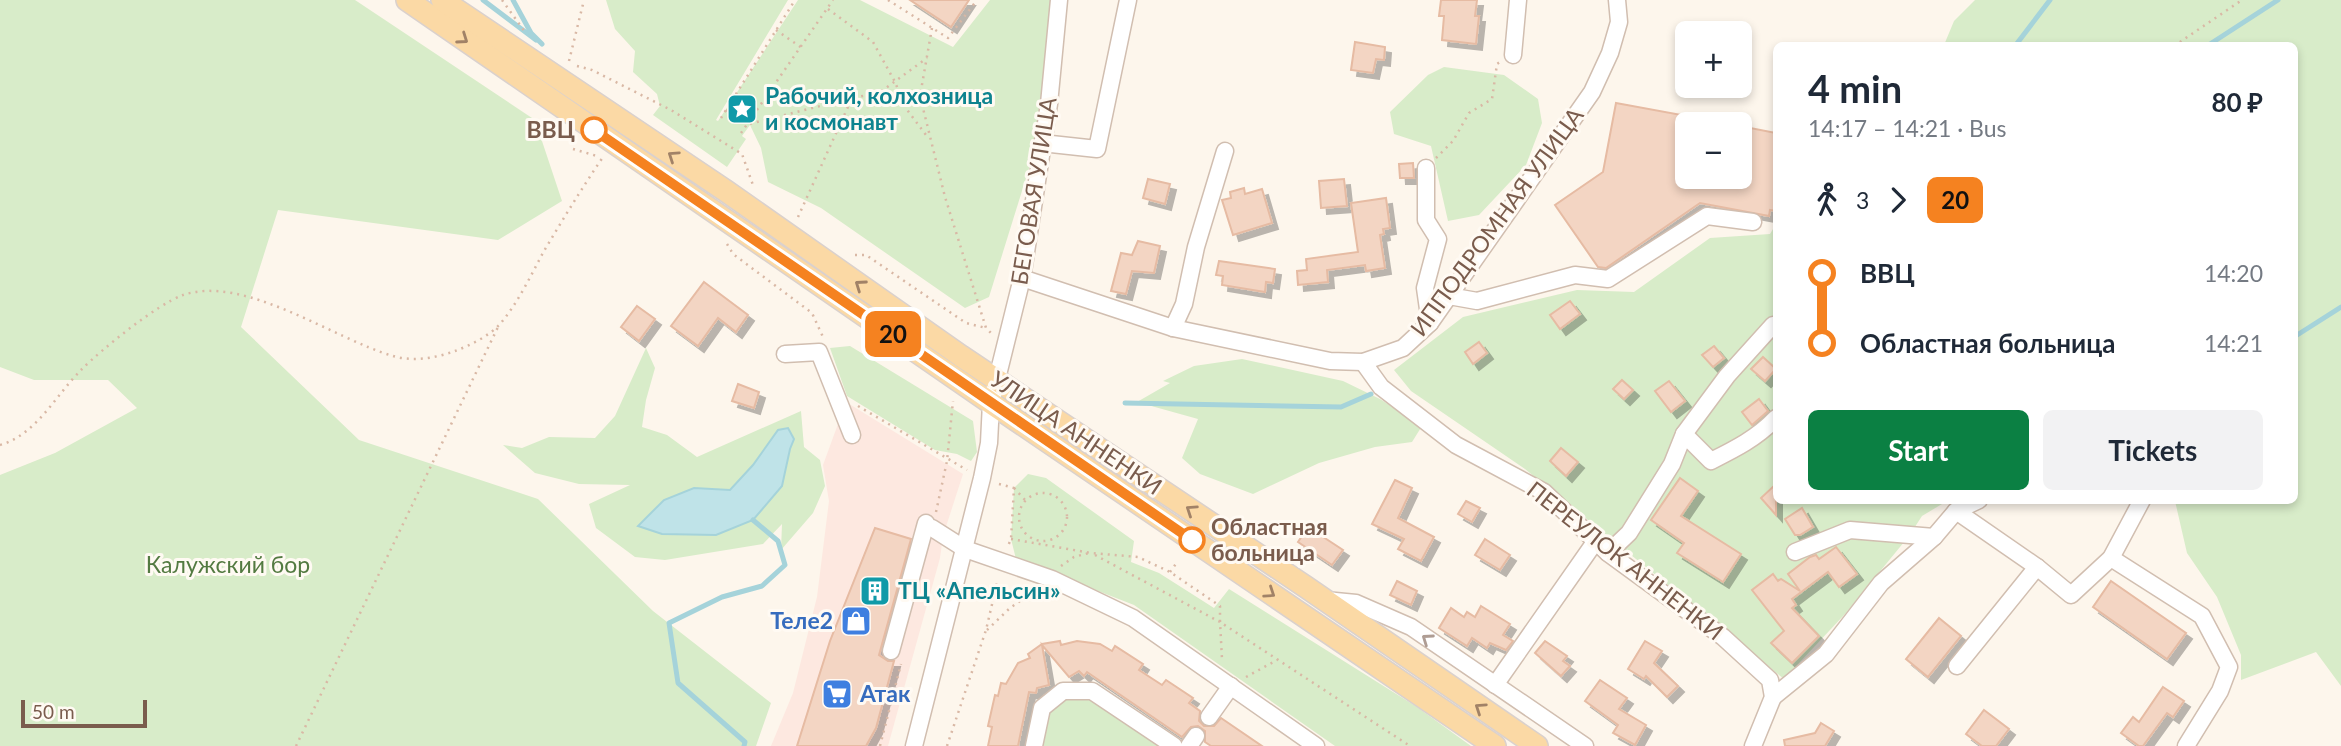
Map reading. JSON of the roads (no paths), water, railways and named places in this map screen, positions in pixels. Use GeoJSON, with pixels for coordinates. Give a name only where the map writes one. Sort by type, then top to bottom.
{"type":"FeatureCollection","features":[{"type":"Feature","properties":{"kind":"main road","name":"УЛИЦА АННЕНКИ"},"geometry":{"type":"LineString","coordinates":[[407,0],[991,403],[1495,746]]}},
{"type":"Feature","properties":{"kind":"main road","name":"УЛИЦА АННЕНКИ"},"geometry":{"type":"LineString","coordinates":[[442,0],[726,191],[997,380],[1536,746]]}},
{"type":"Feature","properties":{"kind":"street","name":"БЕГОВАЯ УЛИЦА"},"geometry":{"type":"LineString","coordinates":[[914,746],[982,478],[989,443],[991,403],[1022,278],[1049,104],[1059,0]]}},
{"type":"Feature","properties":{"kind":"street"},"geometry":{"type":"LineString","coordinates":[[1042,143],[1097,149],[1128,0]]}},
{"type":"Feature","properties":{"kind":"street"},"geometry":{"type":"LineString","coordinates":[[1513,55],[1518,0]]}},
{"type":"Feature","properties":{"kind":"street","name":"ИППОДРОМНАЯ УЛИЦА"},"geometry":{"type":"LineString","coordinates":[[1022,278],[1173,328],[1330,361],[1363,362],[1403,348],[1430,323],[1592,92],[1610,54],[1619,22],[1617,0]]}},
{"type":"Feature","properties":{"kind":"street"},"geometry":{"type":"LineString","coordinates":[[1173,328],[1184,304],[1196,247],[1224,151]]}},
{"type":"Feature","properties":{"kind":"street"},"geometry":{"type":"LineString","coordinates":[[1426,168],[1426,220],[1438,239],[1425,288],[1430,323]]}},
{"type":"Feature","properties":{"kind":"street"},"geometry":{"type":"LineString","coordinates":[[1449,296],[1477,301],[1575,275],[1608,279],[1707,216],[1753,222]]}},
{"type":"Feature","properties":{"kind":"street"},"geometry":{"type":"LineString","coordinates":[[1495,685],[1602,547],[1629,533],[1672,464],[1684,434],[1727,376],[1773,325]]}},
{"type":"Feature","properties":{"kind":"street"},"geometry":{"type":"LineString","coordinates":[[785,354],[819,352],[852,435]]}},
{"type":"Feature","properties":{"kind":"street","name":"ПЕРЕУЛОК АННЕНКИ"},"geometry":{"type":"LineString","coordinates":[[1363,362],[1381,387],[1456,444],[1545,492],[1602,547],[1723,637],[1770,680],[1773,697]]}},
{"type":"Feature","properties":{"kind":"street"},"geometry":{"type":"LineString","coordinates":[[1684,434],[1711,461],[1739,448],[1765,431],[1773,422]]}},
{"type":"Feature","properties":{"kind":"street"},"geometry":{"type":"LineString","coordinates":[[1753,746],[1773,697],[1826,654],[1881,583],[1934,537],[1956,511],[1971,504]]}},
{"type":"Feature","properties":{"kind":"street"},"geometry":{"type":"LineString","coordinates":[[1956,511],[2037,567],[2071,595],[2111,558],[2139,504]]}},
{"type":"Feature","properties":{"kind":"street"},"geometry":{"type":"LineString","coordinates":[[891,651],[929,526],[965,549],[1052,579],[1133,618],[1316,746]]}},
{"type":"Feature","properties":{"kind":"street"},"geometry":{"type":"LineString","coordinates":[[1795,552],[1850,530],[1934,537]]}},
{"type":"Feature","properties":{"kind":"street"},"geometry":{"type":"LineString","coordinates":[[2111,558],[2202,616],[2229,667],[2220,691],[2186,746]]}},
{"type":"Feature","properties":{"kind":"street"},"geometry":{"type":"LineString","coordinates":[[1957,666],[2037,567]]}},
{"type":"Feature","properties":{"kind":"street"},"geometry":{"type":"LineString","coordinates":[[1321,599],[1356,603],[1411,627],[1585,746]]}},
{"type":"Feature","properties":{"kind":"street"},"geometry":{"type":"LineString","coordinates":[[1209,717],[1228,685]]}},
{"type":"Feature","properties":{"kind":"street"},"geometry":{"type":"LineString","coordinates":[[1034,746],[1042,708],[1063,691],[1092,691],[1174,746]]}},
{"type":"Feature","properties":{"kind":"water"},"geometry":{"type":"Polygon","coordinates":[[[788,428],[794,439],[782,486],[753,520],[716,535],[662,534],[638,526],[664,500],[694,488],[730,490],[753,465],[778,430],[788,428]]]}},
{"type":"Feature","properties":{"kind":"waterway"},"geometry":{"type":"LineString","coordinates":[[483,0],[536,40]]}},
{"type":"Feature","properties":{"kind":"waterway"},"geometry":{"type":"LineString","coordinates":[[513,0],[531,33],[542,44]]}},
{"type":"Feature","properties":{"kind":"waterway"},"geometry":{"type":"LineString","coordinates":[[2018,42],[2050,0]]}},
{"type":"Feature","properties":{"kind":"waterway"},"geometry":{"type":"LineString","coordinates":[[2213,42],[2278,0]]}},
{"type":"Feature","properties":{"kind":"waterway"},"geometry":{"type":"LineString","coordinates":[[2298,334],[2341,307]]}},
{"type":"Feature","properties":{"kind":"waterway"},"geometry":{"type":"LineString","coordinates":[[1125,403],[1341,407],[1371,394]]}},
{"type":"Feature","properties":{"kind":"waterway"},"geometry":{"type":"LineString","coordinates":[[744,746],[745,742],[678,683],[669,623],[722,597],[762,586],[785,565],[778,541],[753,520]]}},
{"type":"Feature","properties":{"kind":"place","name":"Рабочий, колхозница и космонавт"},"geometry":{"type":"Point","coordinates":[742,109]}},
{"type":"Feature","properties":{"kind":"place","name":"ВВЦ"},"geometry":{"type":"Point","coordinates":[594,130]}},
{"type":"Feature","properties":{"kind":"place","name":"Областная больница"},"geometry":{"type":"Point","coordinates":[1192,540]}},
{"type":"Feature","properties":{"kind":"place","name":"ТЦ «Апельсин»"},"geometry":{"type":"Point","coordinates":[875,591]}},
{"type":"Feature","properties":{"kind":"place","name":"Теле2"},"geometry":{"type":"Point","coordinates":[856,621]}},
{"type":"Feature","properties":{"kind":"place","name":"Атак"},"geometry":{"type":"Point","coordinates":[837,694]}},
{"type":"Feature","properties":{"kind":"park label","name":"Калужский бор"},"geometry":{"type":"Point","coordinates":[228,565]}}]}
